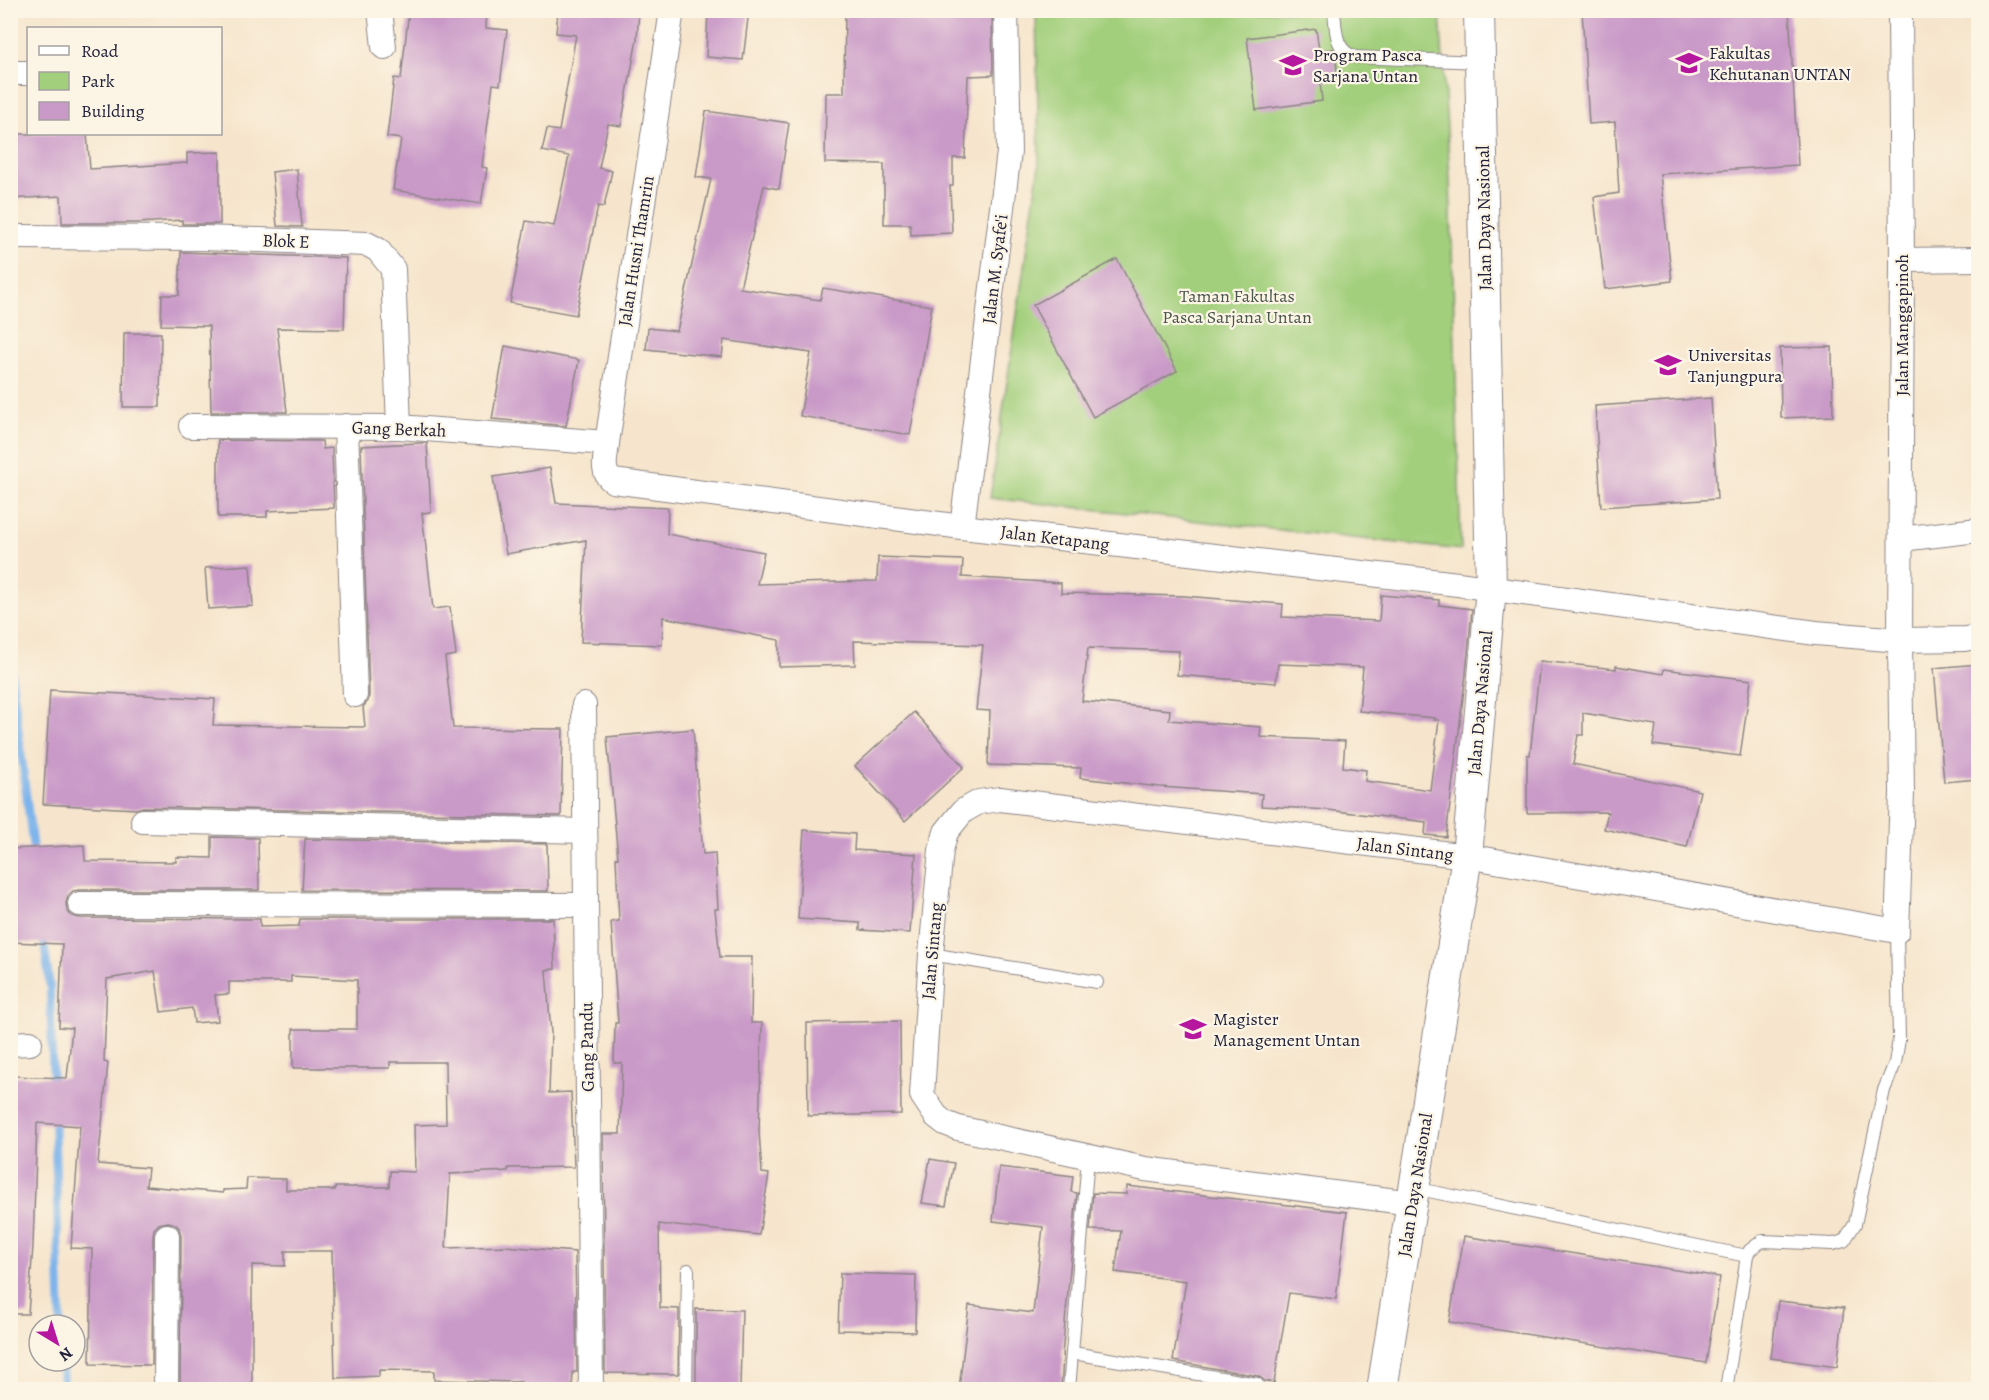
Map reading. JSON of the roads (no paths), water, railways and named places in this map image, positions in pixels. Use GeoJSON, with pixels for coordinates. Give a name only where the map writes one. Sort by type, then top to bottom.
{"type":"FeatureCollection","features":[{"type":"Feature","properties":{"kind":"street"},"geometry":{"type":"LineString","coordinates":[[380,10],[384,47]]}},
{"type":"Feature","properties":{"kind":"street","name":"Jalan Husni Thamrin"},"geometry":{"type":"LineString","coordinates":[[620,483],[606,475],[607,442],[672,10]]}},
{"type":"Feature","properties":{"kind":"street","name":"Jalan M. Syafe'i"},"geometry":{"type":"LineString","coordinates":[[962,527],[1010,152],[1006,10]]}},
{"type":"Feature","properties":{"kind":"street","name":"Jalan Daya Nasional"},"geometry":{"type":"LineString","coordinates":[[1382,1389],[1467,856],[1491,588],[1479,10]]}},
{"type":"Feature","properties":{"kind":"street","name":"Jalan Manggapinoh"},"geometry":{"type":"LineString","coordinates":[[1897,931],[1902,793],[1900,10]]}},
{"type":"Feature","properties":{"kind":"street"},"geometry":{"type":"LineString","coordinates":[[10,73],[27,73]]}},
{"type":"Feature","properties":{"kind":"street","name":"Blok E"},"geometry":{"type":"LineString","coordinates":[[10,237],[367,244],[378,250],[393,269],[399,427]]}},
{"type":"Feature","properties":{"kind":"street"},"geometry":{"type":"LineString","coordinates":[[1902,260],[1978,259]]}},
{"type":"Feature","properties":{"kind":"street","name":"Gang Berkah"},"geometry":{"type":"LineString","coordinates":[[191,426],[399,427],[607,442]]}},
{"type":"Feature","properties":{"kind":"street"},"geometry":{"type":"LineString","coordinates":[[346,426],[355,695]]}},
{"type":"Feature","properties":{"kind":"street","name":"Jalan Ketapang"},"geometry":{"type":"LineString","coordinates":[[620,483],[962,527],[1491,588],[1816,633],[1900,640],[1978,637]]}},
{"type":"Feature","properties":{"kind":"street"},"geometry":{"type":"LineString","coordinates":[[1901,539],[1978,530]]}},
{"type":"Feature","properties":{"kind":"street","name":"Gang Pandu"},"geometry":{"type":"LineString","coordinates":[[584,705],[591,1389]]}},
{"type":"Feature","properties":{"kind":"street","name":"Jalan Sintang"},"geometry":{"type":"LineString","coordinates":[[1413,1195],[1145,1169],[958,1128],[945,1123],[928,1106],[922,1095],[931,954],[941,850],[946,832],[963,812],[979,802],[1000,799],[1467,856],[1897,931]]}},
{"type":"Feature","properties":{"kind":"street"},"geometry":{"type":"LineString","coordinates":[[143,821],[585,831]]}},
{"type":"Feature","properties":{"kind":"street"},"geometry":{"type":"LineString","coordinates":[[80,904],[586,905]]}},
{"type":"Feature","properties":{"kind":"street"},"geometry":{"type":"LineString","coordinates":[[165,1389],[167,1236]]}},
{"type":"Feature","properties":{"kind":"lane"},"geometry":{"type":"LineString","coordinates":[[1334,10],[1338,44],[1347,55],[1481,62]]}},
{"type":"Feature","properties":{"kind":"lane"},"geometry":{"type":"LineString","coordinates":[[1726,1389],[1747,1256],[1755,1245],[1762,1241],[1833,1244],[1844,1241],[1855,1224],[1884,1090],[1895,1063],[1899,1040],[1897,931]]}},
{"type":"Feature","properties":{"kind":"lane"},"geometry":{"type":"LineString","coordinates":[[931,954],[1097,982]]}},
{"type":"Feature","properties":{"kind":"lane"},"geometry":{"type":"LineString","coordinates":[[1070,1389],[1088,1157]]}},
{"type":"Feature","properties":{"kind":"lane"},"geometry":{"type":"LineString","coordinates":[[1413,1195],[1747,1256]]}},
{"type":"Feature","properties":{"kind":"lane"},"geometry":{"type":"LineString","coordinates":[[686,1389],[688,1270]]}},
{"type":"Feature","properties":{"kind":"lane"},"geometry":{"type":"LineString","coordinates":[[1073,1353],[1257,1384]]}},
{"type":"Feature","properties":{"kind":"waterway"},"geometry":{"type":"LineString","coordinates":[[10,661],[34,858]]}},
{"type":"Feature","properties":{"kind":"waterway"},"geometry":{"type":"LineString","coordinates":[[43,933],[50,988],[53,1088]]}},
{"type":"Feature","properties":{"kind":"waterway"},"geometry":{"type":"LineString","coordinates":[[54,1115],[61,1313]]}},
{"type":"Feature","properties":{"kind":"waterway"},"geometry":{"type":"LineString","coordinates":[[62,1373],[63,1390]]}},
{"type":"Feature","properties":{"kind":"place","name":"Fakultas Kehutanan UNTAN"},"geometry":{"type":"Point","coordinates":[1689,63]}},
{"type":"Feature","properties":{"kind":"place","name":"Program Pasca Sarjana Untan"},"geometry":{"type":"Point","coordinates":[1293,65]}},
{"type":"Feature","properties":{"kind":"place","name":"Universitas Tanjungpura"},"geometry":{"type":"Point","coordinates":[1668,365]}},
{"type":"Feature","properties":{"kind":"place","name":"Magister Management Untan"},"geometry":{"type":"Point","coordinates":[1193,1029]}},
{"type":"Feature","properties":{"kind":"park label","name":"Taman Fakultas Pasca Sarjana Untan"},"geometry":{"type":"Point","coordinates":[1237,306]}}]}
